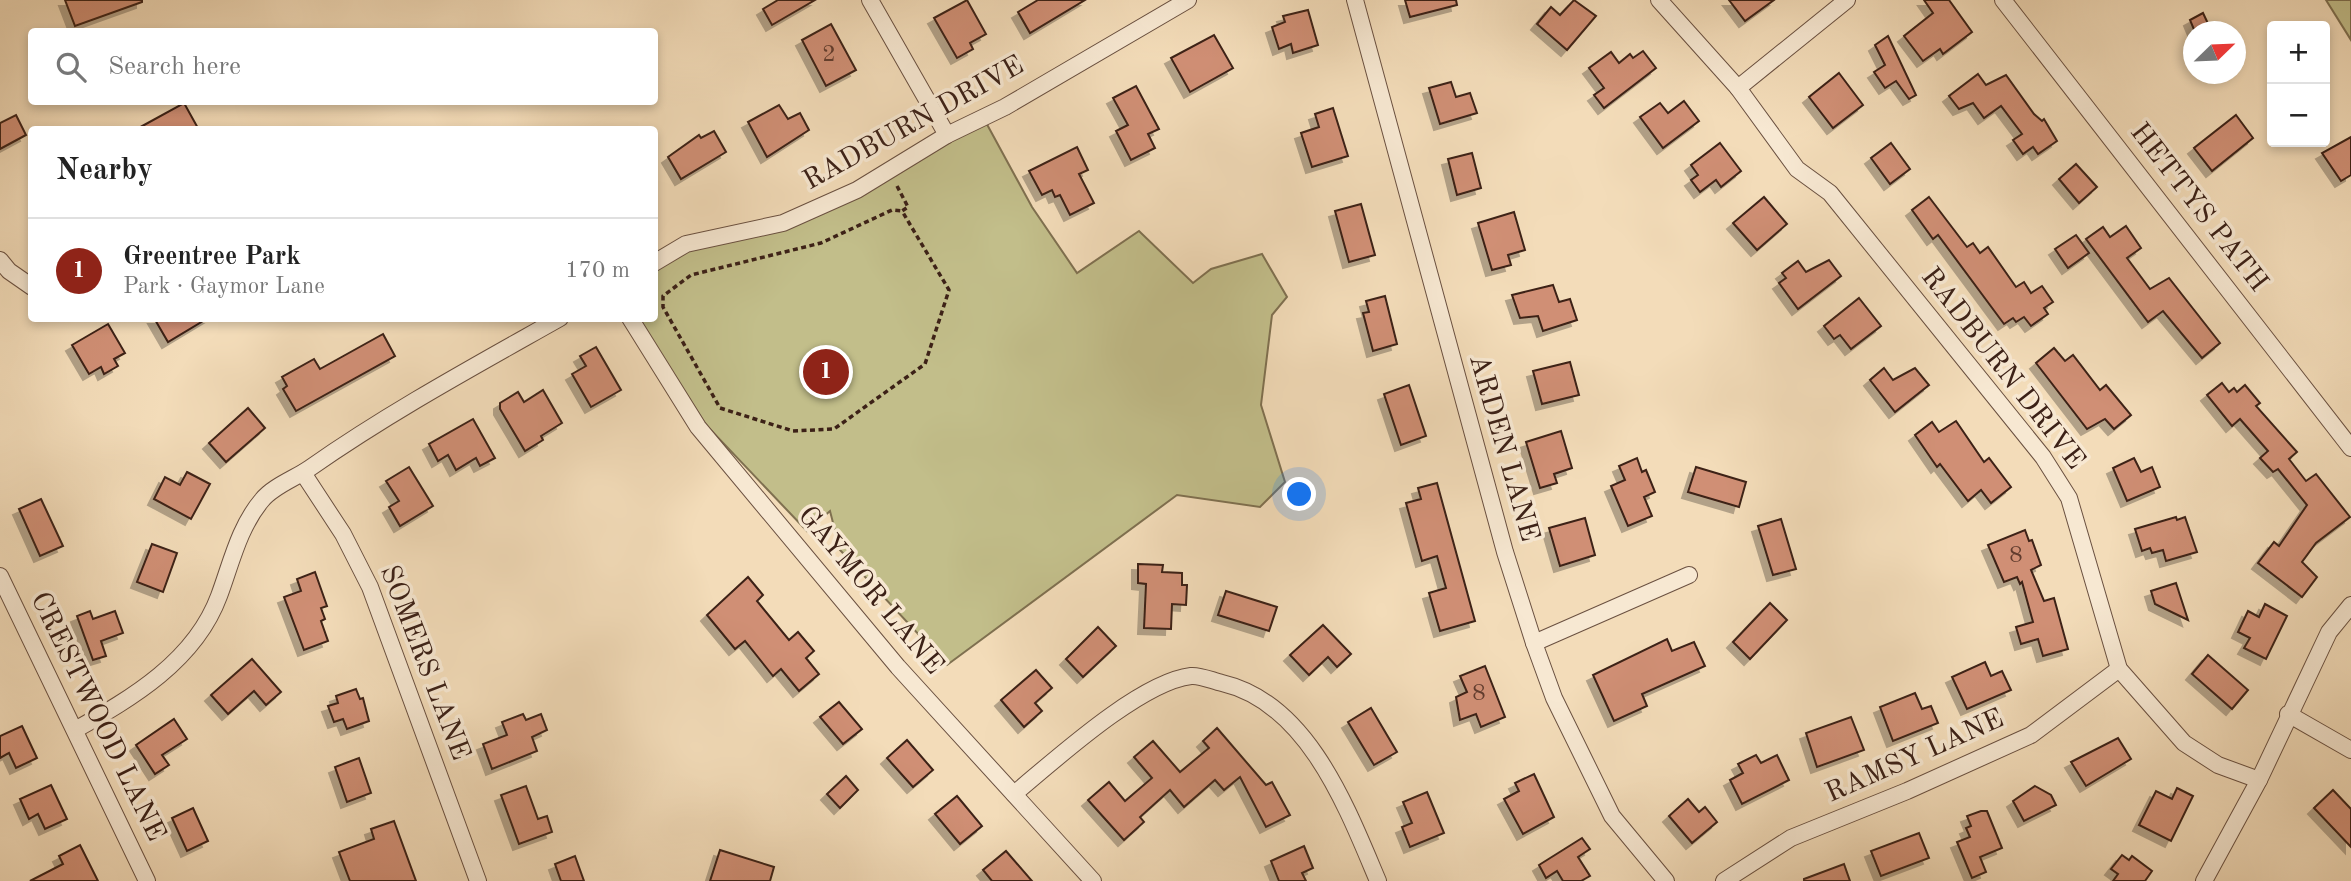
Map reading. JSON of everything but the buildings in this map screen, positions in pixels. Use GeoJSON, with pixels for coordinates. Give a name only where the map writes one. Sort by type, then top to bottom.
{"type":"FeatureCollection","features":[{"type":"Feature","properties":{"kind":"street"},"geometry":{"type":"LineString","coordinates":[[870,0],[947,135]]}},
{"type":"Feature","properties":{"kind":"street","name":"RADBURN DRIVE"},"geometry":{"type":"LineString","coordinates":[[658,261],[686,244],[783,223],[857,190],[947,135],[1005,107],[1188,0]]}},
{"type":"Feature","properties":{"kind":"street","name":"ARDEN LANE"},"geometry":{"type":"LineString","coordinates":[[1355,0],[1505,552],[1534,643],[1554,698],[1612,816],[1666,881]]}},
{"type":"Feature","properties":{"kind":"street","name":"RADBURN DRIVE"},"geometry":{"type":"LineString","coordinates":[[1658,0],[1738,88],[1797,169],[1830,193],[2043,457],[2069,498],[2119,669],[2185,743],[2218,765],[2259,779]]}},
{"type":"Feature","properties":{"kind":"street"},"geometry":{"type":"LineString","coordinates":[[1738,88],[1847,0]]}},
{"type":"Feature","properties":{"kind":"street","name":"HETTYS PATH"},"geometry":{"type":"LineString","coordinates":[[2003,0],[2351,448]]}},
{"type":"Feature","properties":{"kind":"street"},"geometry":{"type":"LineString","coordinates":[[0,260],[28,285]]}},
{"type":"Feature","properties":{"kind":"street"},"geometry":{"type":"LineString","coordinates":[[75,730],[111,710],[172,667],[195,638],[218,598],[243,530],[262,498],[303,473],[374,422],[553,322]]}},
{"type":"Feature","properties":{"kind":"street","name":"GAYMOR LANE"},"geometry":{"type":"LineString","coordinates":[[632,322],[698,427],[898,667],[1093,881]]}},
{"type":"Feature","properties":{"kind":"street","name":"SOMERS LANE"},"geometry":{"type":"LineString","coordinates":[[303,473],[343,534],[370,587],[478,881]]}},
{"type":"Feature","properties":{"kind":"street"},"geometry":{"type":"LineString","coordinates":[[1534,643],[1689,575]]}},
{"type":"Feature","properties":{"kind":"street","name":"CRESTWOOD LANE"},"geometry":{"type":"LineString","coordinates":[[0,576],[147,881]]}},
{"type":"Feature","properties":{"kind":"street"},"geometry":{"type":"LineString","coordinates":[[2204,881],[2259,779],[2329,632],[2351,605]]}},
{"type":"Feature","properties":{"kind":"street","name":"RAMSY LANE"},"geometry":{"type":"LineString","coordinates":[[1724,881],[1791,838],[1907,791],[2031,735],[2119,669]]}},
{"type":"Feature","properties":{"kind":"street"},"geometry":{"type":"LineString","coordinates":[[1014,794],[1146,692],[1192,676],[1229,684],[1264,699],[1287,718],[1332,779],[1378,881]]}},
{"type":"Feature","properties":{"kind":"street"},"geometry":{"type":"LineString","coordinates":[[2288,714],[2351,750]]}},
{"type":"Feature","properties":{"kind":"path"},"geometry":{"type":"LineString","coordinates":[[889,170],[908,207],[902,211],[892,210],[821,243],[691,275],[663,296],[663,307],[720,408],[793,431],[834,429],[925,364],[949,290],[902,211]]}},
{"type":"Feature","properties":{"kind":"shaded area"},"geometry":{"type":"Polygon","coordinates":[[[2326,0],[2351,0],[2351,40],[2326,0]]]}},
{"type":"Feature","properties":{"kind":"shaded area"},"geometry":{"type":"Polygon","coordinates":[[[983,117],[1032,207],[1077,273],[1139,231],[1193,283],[1211,269],[1262,254],[1287,297],[1272,315],[1261,405],[1285,482],[1260,507],[1177,495],[947,665],[840,550],[830,511],[807,531],[706,425],[640,322],[658,322],[658,265],[686,244],[783,223],[983,117]]]}},
{"type":"Feature","properties":{"kind":"place","name":"Greentree Park"},"geometry":{"type":"Point","coordinates":[826,372]}}]}
